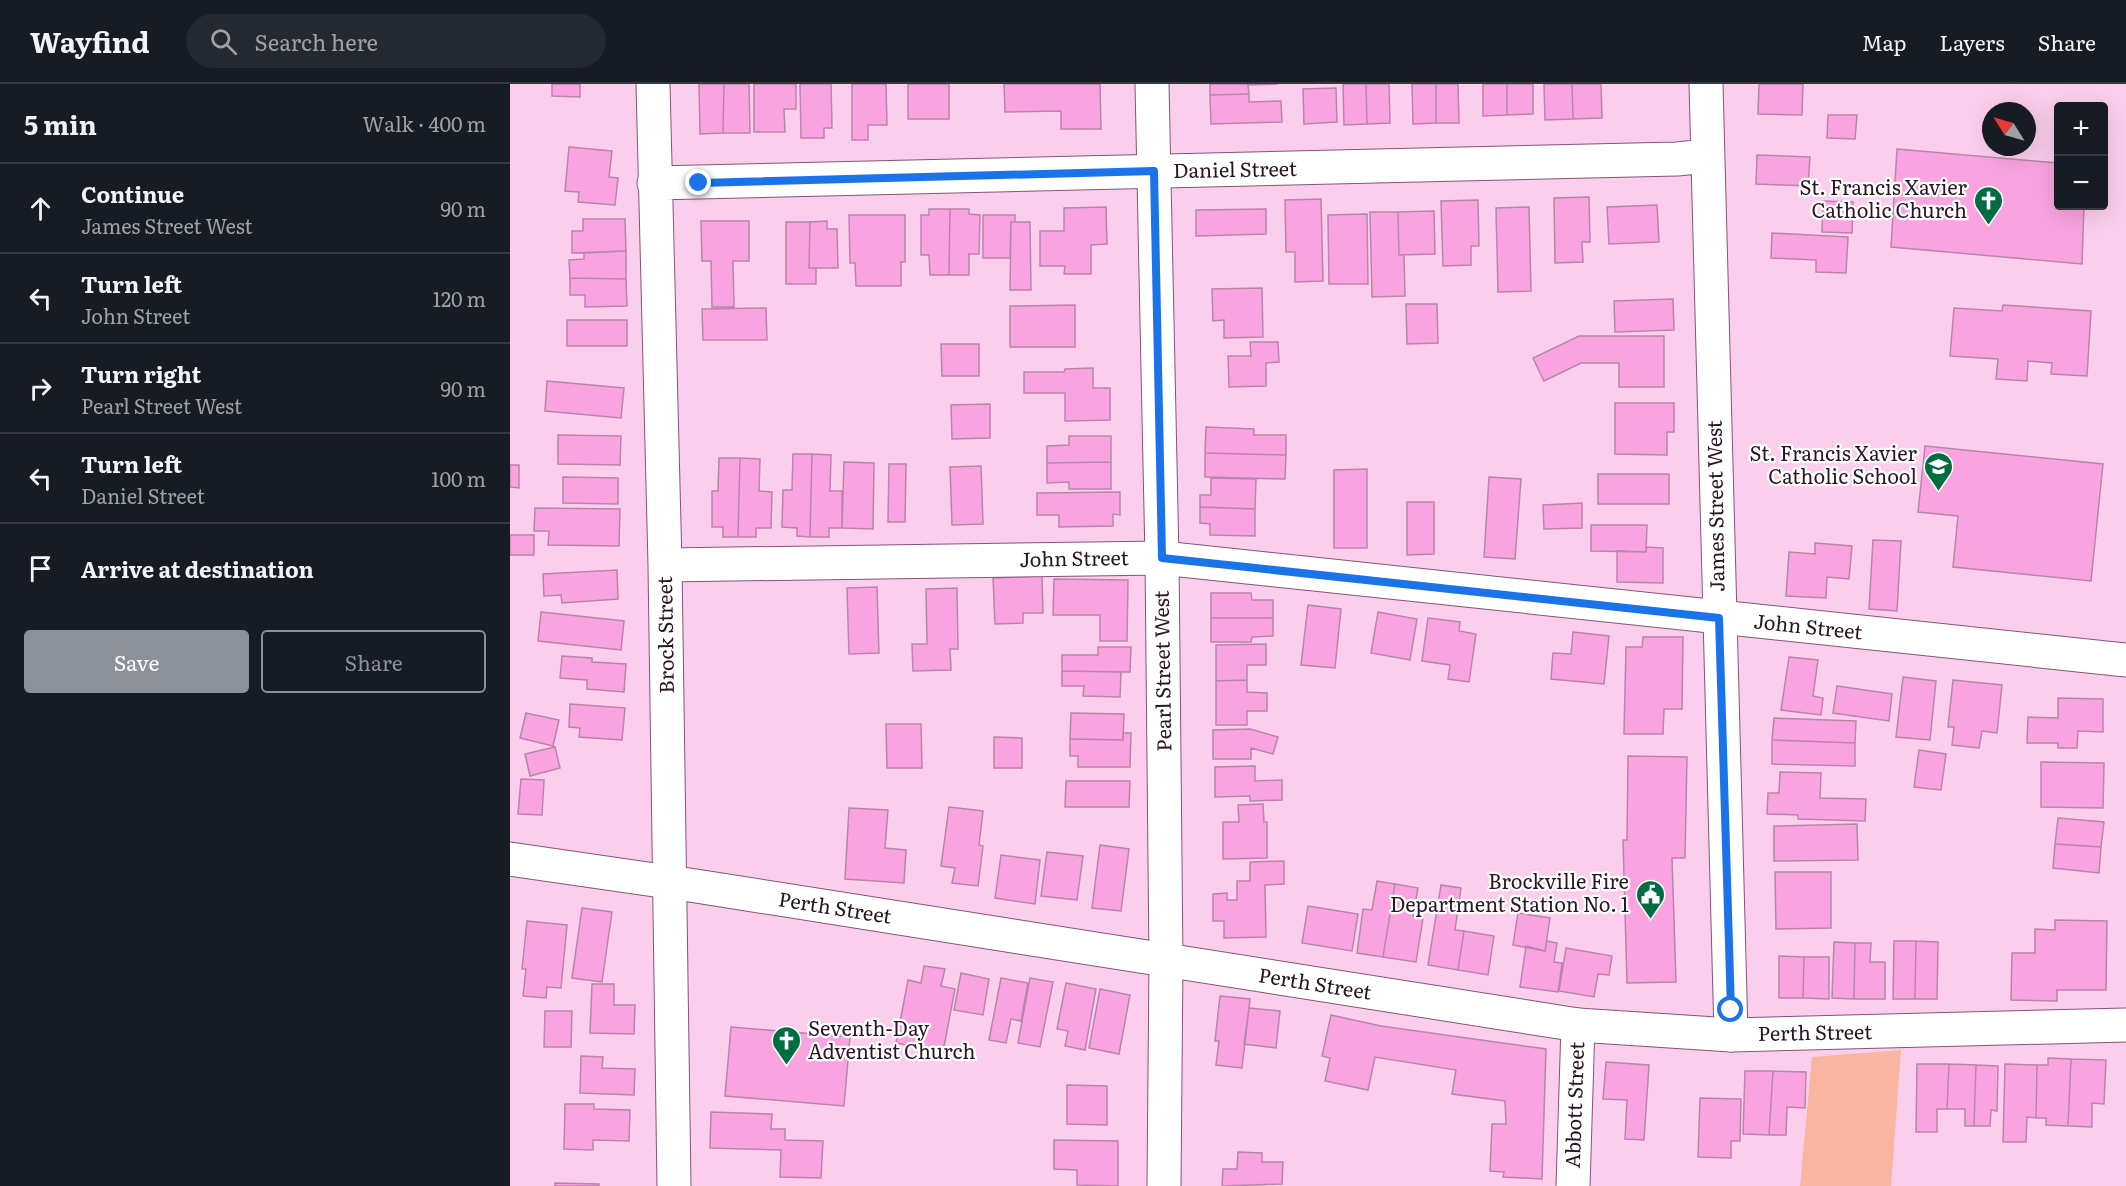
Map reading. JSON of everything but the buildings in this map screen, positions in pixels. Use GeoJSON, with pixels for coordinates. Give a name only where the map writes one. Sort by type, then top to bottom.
{"type":"FeatureCollection","features":[{"type":"Feature","properties":{"kind":"street","name":"Brock Street"},"geometry":{"type":"LineString","coordinates":[[653,84],[665,565],[674,1186]]}},
{"type":"Feature","properties":{"kind":"street","name":"Pearl Street West"},"geometry":{"type":"LineString","coordinates":[[1152,84],[1162,558],[1166,961],[1164,1186]]}},
{"type":"Feature","properties":{"kind":"street","name":"James Street West"},"geometry":{"type":"LineString","coordinates":[[1706,84],[1731,1035]]}},
{"type":"Feature","properties":{"kind":"street","name":"Daniel Street"},"geometry":{"type":"LineString","coordinates":[[654,183],[1677,159],[1707,156]]}},
{"type":"Feature","properties":{"kind":"street","name":"John Street"},"geometry":{"type":"LineString","coordinates":[[665,565],[1162,558],[2126,660]]}},
{"type":"Feature","properties":{"kind":"street","name":"Perth Street"},"geometry":{"type":"LineString","coordinates":[[510,859],[1578,1025],[1731,1035],[2126,1025]]}},
{"type":"Feature","properties":{"kind":"street","name":"Abbott Street"},"geometry":{"type":"LineString","coordinates":[[1573,1186],[1578,1025]]}},
{"type":"Feature","properties":{"kind":"shaded area"},"geometry":{"type":"Polygon","coordinates":[[[1901,1050],[1891,1186],[1800,1186],[1812,1057],[1901,1050]]]}},
{"type":"Feature","properties":{"kind":"place","name":"St. Francis Xavier Catholic Church"},"geometry":{"type":"Point","coordinates":[1988,226]}},
{"type":"Feature","properties":{"kind":"place","name":"St. Francis Xavier Catholic School"},"geometry":{"type":"Point","coordinates":[1938,492]}},
{"type":"Feature","properties":{"kind":"place","name":"Brockville Fire Department Station No. 1"},"geometry":{"type":"Point","coordinates":[1650,920]}},
{"type":"Feature","properties":{"kind":"place","name":"Seventh-Day Adventist Church"},"geometry":{"type":"Point","coordinates":[787,1066]}},
{"type":"Feature","properties":{"kind":"route"},"geometry":{"type":"LineString","coordinates":[[699,183],[1154,171],[1162,558],[1719,618],[1731,1010]]}}]}
